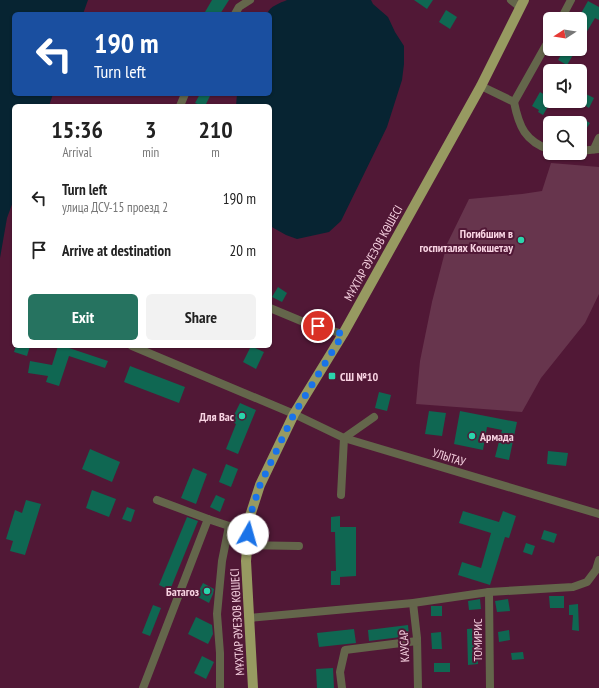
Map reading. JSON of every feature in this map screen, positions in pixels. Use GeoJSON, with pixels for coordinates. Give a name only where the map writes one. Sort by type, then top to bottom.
{"type":"FeatureCollection","features":[{"type":"Feature","properties":{"kind":"main road","name":"МҰХТАР ӘУЕЗОВ КӨШЕСІ"},"geometry":{"type":"LineString","coordinates":[[253,688],[246,561],[248,523],[260,485],[294,414],[343,334],[481,86],[522,4]]}},
{"type":"Feature","properties":{"kind":"street"},"geometry":{"type":"LineString","coordinates":[[236,12],[239,7],[250,0]]}},
{"type":"Feature","properties":{"kind":"street"},"geometry":{"type":"LineString","coordinates":[[511,0],[522,4]]}},
{"type":"Feature","properties":{"kind":"street"},"geometry":{"type":"LineString","coordinates":[[565,12],[571,0]]}},
{"type":"Feature","properties":{"kind":"street"},"geometry":{"type":"LineString","coordinates":[[543,50],[514,102],[520,126],[525,134],[543,147]]}},
{"type":"Feature","properties":{"kind":"street"},"geometry":{"type":"LineString","coordinates":[[481,86],[514,102]]}},
{"type":"Feature","properties":{"kind":"street"},"geometry":{"type":"LineString","coordinates":[[596,149],[599,138]]}},
{"type":"Feature","properties":{"kind":"street"},"geometry":{"type":"LineString","coordinates":[[272,309],[306,323],[343,334]]}},
{"type":"Feature","properties":{"kind":"street","name":"УЛЫТАУ"},"geometry":{"type":"LineString","coordinates":[[137,348],[294,414],[344,438],[599,514]]}},
{"type":"Feature","properties":{"kind":"street"},"geometry":{"type":"LineString","coordinates":[[341,495],[344,438],[374,417]]}},
{"type":"Feature","properties":{"kind":"street"},"geometry":{"type":"LineString","coordinates":[[157,500],[229,526],[248,523]]}},
{"type":"Feature","properties":{"kind":"street"},"geometry":{"type":"LineString","coordinates":[[143,688],[208,519]]}},
{"type":"Feature","properties":{"kind":"street"},"geometry":{"type":"LineString","coordinates":[[220,688],[218,614],[222,561],[229,526]]}},
{"type":"Feature","properties":{"kind":"street"},"geometry":{"type":"LineString","coordinates":[[247,545],[300,546]]}},
{"type":"Feature","properties":{"kind":"street"},"geometry":{"type":"LineString","coordinates":[[249,618],[413,603],[489,592],[580,586],[587,582],[597,571],[599,560]]}},
{"type":"Feature","properties":{"kind":"street","name":"ТОМИРИС"},"geometry":{"type":"LineString","coordinates":[[489,592],[490,688]]}},
{"type":"Feature","properties":{"kind":"street","name":"КАУСАР"},"geometry":{"type":"LineString","coordinates":[[413,603],[417,641],[418,688]]}},
{"type":"Feature","properties":{"kind":"street"},"geometry":{"type":"LineString","coordinates":[[342,688],[340,672],[345,650],[417,641]]}},
{"type":"Feature","properties":{"kind":"shaded area"},"geometry":{"type":"Polygon","coordinates":[[[551,163],[599,167],[599,294],[585,323],[541,378],[522,412],[416,404],[420,361],[432,302],[447,244],[469,199],[542,191],[551,163]]]}},
{"type":"Feature","properties":{"kind":"water"},"geometry":{"type":"Polygon","coordinates":[[[0,0],[88,0],[84,12],[12,12],[12,96],[52,96],[50,104],[12,104],[12,204],[7,218],[0,258],[0,0]]]}},
{"type":"Feature","properties":{"kind":"water"},"geometry":{"type":"Polygon","coordinates":[[[287,0],[371,0],[373,4],[388,17],[404,46],[402,80],[387,127],[341,221],[329,232],[297,239],[272,227],[272,104],[236,104],[237,96],[272,96],[272,12],[268,12],[278,4],[287,0]]]}},
{"type":"Feature","properties":{"kind":"building"},"geometry":{"type":"Polygon","coordinates":[[[212,0],[229,0],[221,12],[205,12],[212,0]]]}},
{"type":"Feature","properties":{"kind":"building"},"geometry":{"type":"Polygon","coordinates":[[[414,0],[433,0],[427,9],[414,0]]]}},
{"type":"Feature","properties":{"kind":"building"},"geometry":{"type":"Polygon","coordinates":[[[588,1],[599,7],[599,20],[595,18],[587,31],[587,12],[582,12],[588,1]]]}},
{"type":"Feature","properties":{"kind":"building"},"geometry":{"type":"Polygon","coordinates":[[[446,10],[457,17],[450,29],[439,22],[446,10]]]}},
{"type":"Feature","properties":{"kind":"building"},"geometry":{"type":"Polygon","coordinates":[[[560,56],[572,56],[568,64],[558,60],[560,56]]]}},
{"type":"Feature","properties":{"kind":"building"},"geometry":{"type":"Polygon","coordinates":[[[540,92],[543,94],[543,108],[547,108],[543,115],[538,112],[539,110],[532,106],[540,92]]]}},
{"type":"Feature","properties":{"kind":"building"},"geometry":{"type":"Polygon","coordinates":[[[587,94],[594,98],[589,108],[587,107],[587,94]]]}},
{"type":"Feature","properties":{"kind":"building"},"geometry":{"type":"Polygon","coordinates":[[[199,96],[210,96],[206,104],[195,103],[199,96]]]}},
{"type":"Feature","properties":{"kind":"building"},"geometry":{"type":"Polygon","coordinates":[[[278,287],[287,293],[282,302],[272,297],[278,287]]]}},
{"type":"Feature","properties":{"kind":"building"},"geometry":{"type":"Polygon","coordinates":[[[15,348],[29,348],[27,356],[14,352],[15,348]]]}},
{"type":"Feature","properties":{"kind":"building"},"geometry":{"type":"Polygon","coordinates":[[[57,348],[69,348],[108,361],[105,368],[69,356],[59,386],[46,382],[48,376],[28,373],[30,361],[52,365],[57,348]]]}},
{"type":"Feature","properties":{"kind":"building"},"geometry":{"type":"Polygon","coordinates":[[[250,348],[255,348],[264,352],[256,369],[243,362],[250,348]]]}},
{"type":"Feature","properties":{"kind":"building"},"geometry":{"type":"Polygon","coordinates":[[[130,366],[185,387],[179,403],[124,382],[130,366]]]}},
{"type":"Feature","properties":{"kind":"building"},"geometry":{"type":"Polygon","coordinates":[[[379,392],[391,395],[387,411],[375,408],[379,392]]]}},
{"type":"Feature","properties":{"kind":"building"},"geometry":{"type":"Polygon","coordinates":[[[240,403],[256,410],[238,454],[226,449],[236,424],[231,421],[240,403]]]}},
{"type":"Feature","properties":{"kind":"building"},"geometry":{"type":"Polygon","coordinates":[[[429,411],[446,413],[442,436],[425,434],[429,411]]]}},
{"type":"Feature","properties":{"kind":"building"},"geometry":{"type":"Polygon","coordinates":[[[460,411],[517,422],[509,460],[495,457],[502,430],[487,427],[483,450],[454,444],[460,411]]]}},
{"type":"Feature","properties":{"kind":"building"},"geometry":{"type":"Polygon","coordinates":[[[90,449],[120,462],[112,482],[82,469],[90,449]]]}},
{"type":"Feature","properties":{"kind":"building"},"geometry":{"type":"Polygon","coordinates":[[[548,451],[568,453],[566,466],[547,464],[548,451]]]}},
{"type":"Feature","properties":{"kind":"building"},"geometry":{"type":"Polygon","coordinates":[[[226,464],[238,469],[231,487],[219,482],[226,464]]]}},
{"type":"Feature","properties":{"kind":"building"},"geometry":{"type":"Polygon","coordinates":[[[193,468],[207,474],[196,504],[181,498],[193,468]]]}},
{"type":"Feature","properties":{"kind":"building"},"geometry":{"type":"Polygon","coordinates":[[[92,490],[116,499],[109,517],[86,508],[92,490]]]}},
{"type":"Feature","properties":{"kind":"building"},"geometry":{"type":"Polygon","coordinates":[[[216,495],[225,499],[220,512],[210,507],[216,495]]]}},
{"type":"Feature","properties":{"kind":"building"},"geometry":{"type":"Polygon","coordinates":[[[26,500],[41,504],[25,555],[10,551],[13,541],[6,539],[15,510],[22,513],[26,500]]]}},
{"type":"Feature","properties":{"kind":"building"},"geometry":{"type":"Polygon","coordinates":[[[127,507],[135,510],[131,522],[122,519],[127,507]]]}},
{"type":"Feature","properties":{"kind":"building"},"geometry":{"type":"Polygon","coordinates":[[[463,511],[499,522],[503,511],[516,516],[509,538],[505,537],[490,585],[458,575],[462,562],[481,568],[491,533],[459,523],[463,511]]]}},
{"type":"Feature","properties":{"kind":"building"},"geometry":{"type":"Polygon","coordinates":[[[340,516],[340,527],[356,527],[356,576],[340,577],[340,585],[331,585],[331,571],[336,571],[335,532],[331,532],[331,517],[340,516]]]}},
{"type":"Feature","properties":{"kind":"building"},"geometry":{"type":"Polygon","coordinates":[[[187,517],[198,521],[170,590],[159,585],[187,517]]]}},
{"type":"Feature","properties":{"kind":"building"},"geometry":{"type":"Polygon","coordinates":[[[544,530],[557,534],[554,543],[541,539],[544,530]]]}},
{"type":"Feature","properties":{"kind":"building"},"geometry":{"type":"Polygon","coordinates":[[[526,543],[535,546],[532,555],[523,552],[526,543]]]}},
{"type":"Feature","properties":{"kind":"building"},"geometry":{"type":"Polygon","coordinates":[[[203,583],[214,589],[209,603],[196,596],[203,583]]]}},
{"type":"Feature","properties":{"kind":"building"},"geometry":{"type":"Polygon","coordinates":[[[549,596],[564,596],[564,608],[550,608],[549,596]]]}},
{"type":"Feature","properties":{"kind":"building"},"geometry":{"type":"Polygon","coordinates":[[[480,599],[481,609],[469,610],[468,601],[480,599]]]}},
{"type":"Feature","properties":{"kind":"building"},"geometry":{"type":"Polygon","coordinates":[[[508,599],[510,611],[497,612],[495,601],[508,599]]]}},
{"type":"Feature","properties":{"kind":"building"},"geometry":{"type":"Polygon","coordinates":[[[578,604],[579,631],[572,630],[573,615],[569,615],[569,605],[578,604]]]}},
{"type":"Feature","properties":{"kind":"building"},"geometry":{"type":"Polygon","coordinates":[[[153,605],[161,608],[150,636],[142,633],[153,605]]]}},
{"type":"Feature","properties":{"kind":"building"},"geometry":{"type":"Polygon","coordinates":[[[431,606],[442,606],[442,616],[431,616],[431,606]]]}},
{"type":"Feature","properties":{"kind":"building"},"geometry":{"type":"Polygon","coordinates":[[[196,617],[212,625],[213,634],[208,644],[188,634],[196,617]]]}},
{"type":"Feature","properties":{"kind":"building"},"geometry":{"type":"Polygon","coordinates":[[[408,625],[409,636],[369,641],[368,630],[408,625]]]}},
{"type":"Feature","properties":{"kind":"building"},"geometry":{"type":"Polygon","coordinates":[[[480,628],[481,641],[476,641],[478,664],[468,665],[467,629],[480,628]]]}},
{"type":"Feature","properties":{"kind":"building"},"geometry":{"type":"Polygon","coordinates":[[[354,629],[356,643],[319,647],[317,633],[354,629]]]}},
{"type":"Feature","properties":{"kind":"building"},"geometry":{"type":"Polygon","coordinates":[[[509,630],[510,640],[499,642],[498,632],[509,630]]]}},
{"type":"Feature","properties":{"kind":"building"},"geometry":{"type":"Polygon","coordinates":[[[441,632],[442,649],[432,649],[431,633],[441,632]]]}},
{"type":"Feature","properties":{"kind":"building"},"geometry":{"type":"Polygon","coordinates":[[[523,652],[524,659],[512,660],[511,653],[523,652]]]}},
{"type":"Feature","properties":{"kind":"building"},"geometry":{"type":"Polygon","coordinates":[[[202,656],[214,662],[206,679],[194,673],[202,656]]]}},
{"type":"Feature","properties":{"kind":"building"},"geometry":{"type":"Polygon","coordinates":[[[434,663],[450,663],[450,672],[434,672],[434,663]]]}},
{"type":"Feature","properties":{"kind":"building"},"geometry":{"type":"Polygon","coordinates":[[[333,668],[334,688],[317,688],[316,669],[333,668]]]}},
{"type":"Feature","properties":{"kind":"place","name":"Погибшим в госпиталях Кокшетау"},"geometry":{"type":"Point","coordinates":[521,240]}},
{"type":"Feature","properties":{"kind":"place","name":"СШ №10"},"geometry":{"type":"Point","coordinates":[332,376]}},
{"type":"Feature","properties":{"kind":"place","name":"Для Вас"},"geometry":{"type":"Point","coordinates":[242,416]}},
{"type":"Feature","properties":{"kind":"place","name":"Армада"},"geometry":{"type":"Point","coordinates":[472,436]}},
{"type":"Feature","properties":{"kind":"place","name":"Батагоз"},"geometry":{"type":"Point","coordinates":[207,591]}},
{"type":"Feature","properties":{"kind":"route"},"geometry":{"type":"LineString","coordinates":[[248,534],[248,523],[260,485],[294,414],[343,334],[318,326]]}}]}
